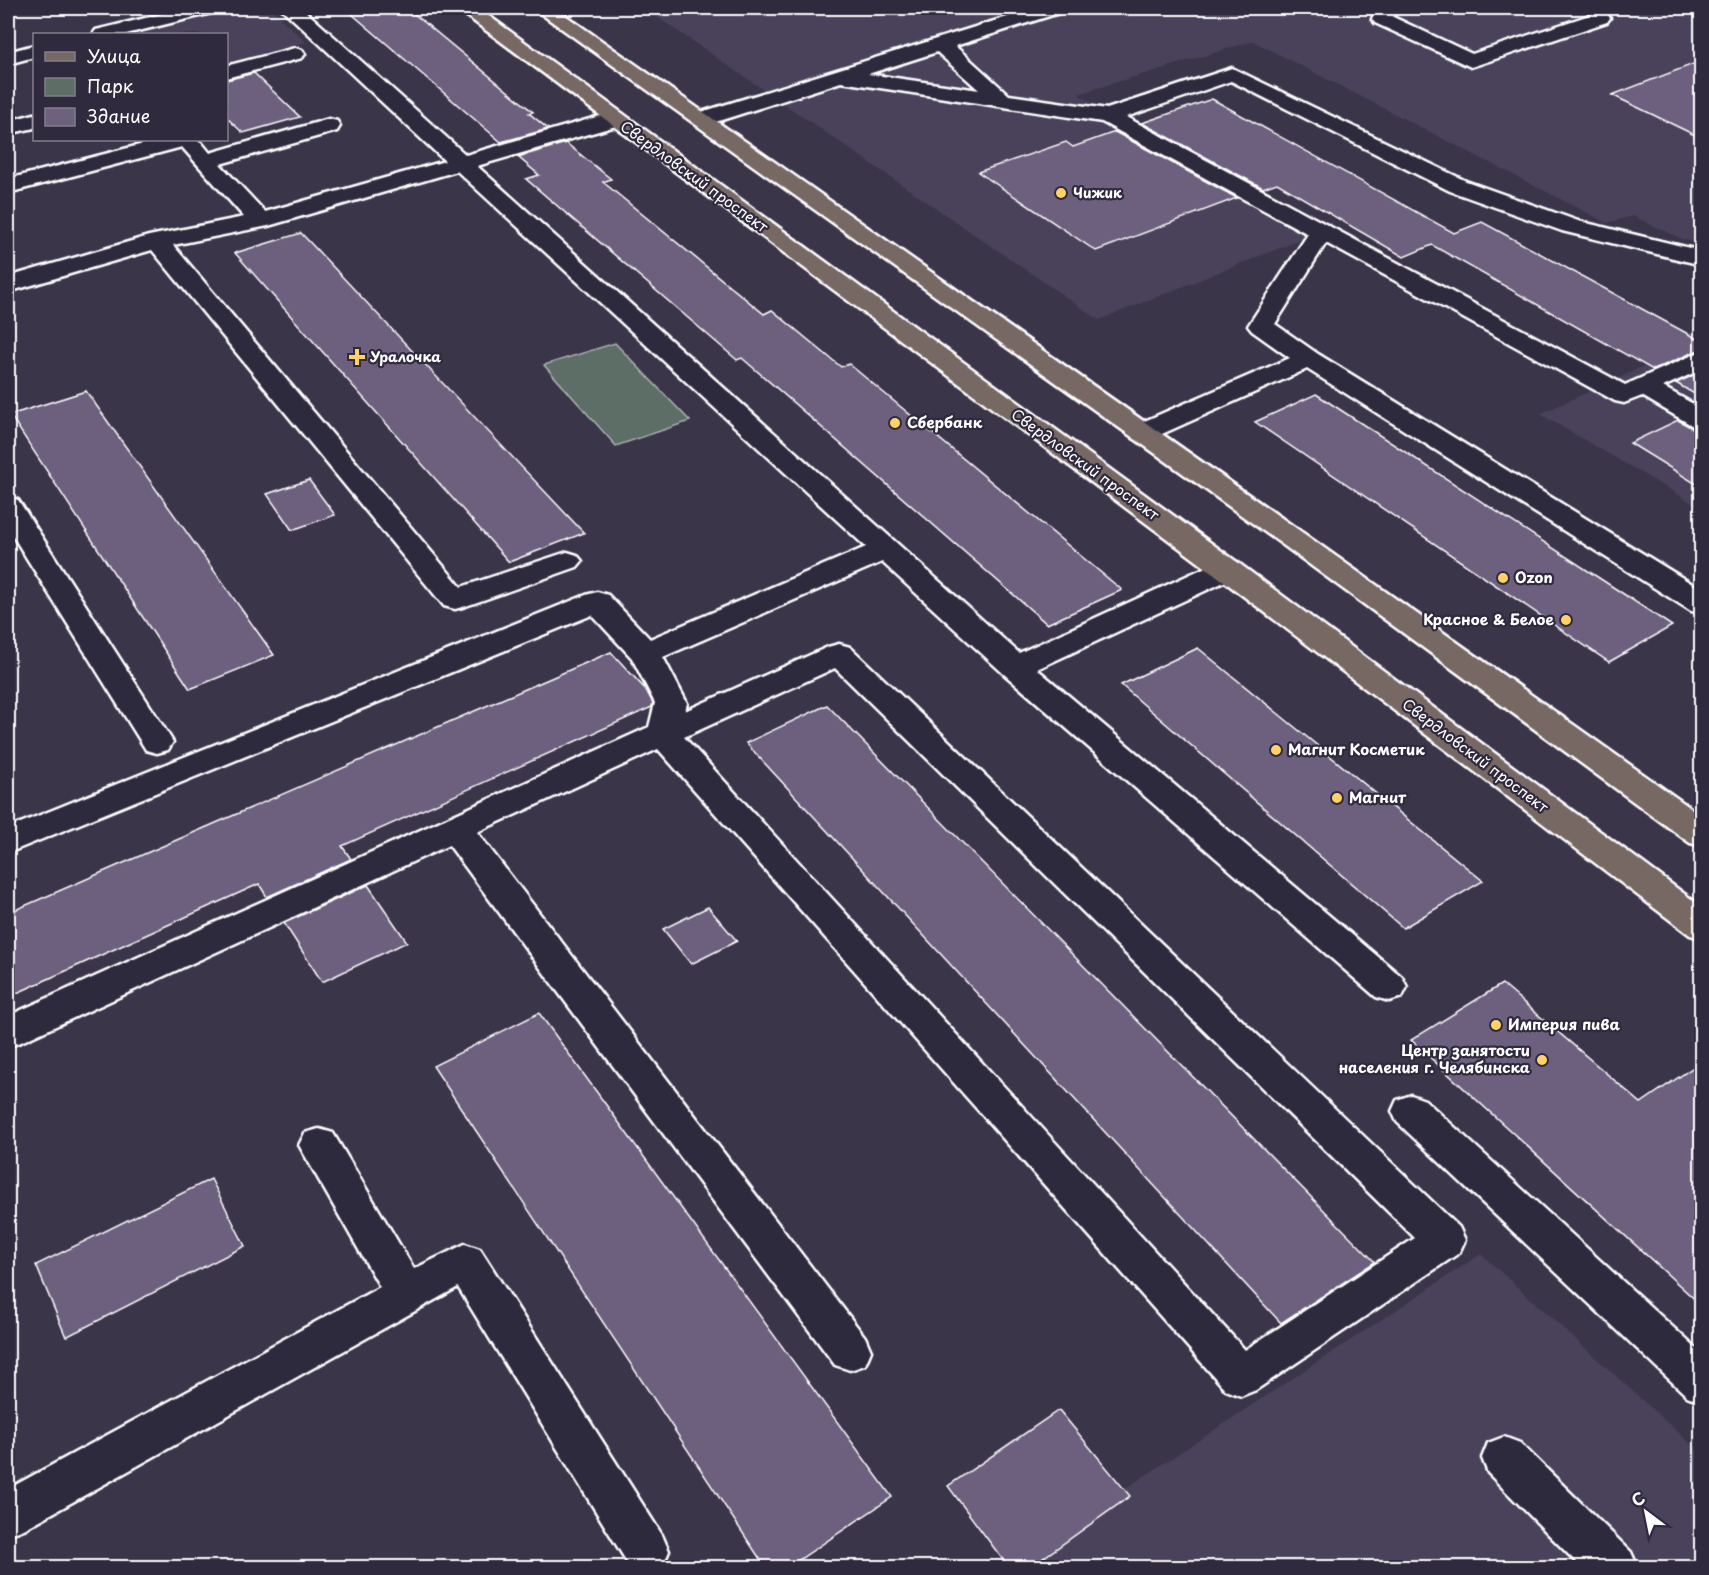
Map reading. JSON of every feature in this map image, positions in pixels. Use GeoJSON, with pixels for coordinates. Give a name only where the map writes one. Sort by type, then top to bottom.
{"type":"FeatureCollection","features":[{"type":"Feature","properties":{"kind":"main road","name":"Свердловский проспект"},"geometry":{"type":"LineString","coordinates":[[466,8],[1227,569],[1701,926]]}},
{"type":"Feature","properties":{"kind":"main road"},"geometry":{"type":"LineString","coordinates":[[543,8],[1143,432],[1701,834]]}},
{"type":"Feature","properties":{"kind":"lane"},"geometry":{"type":"LineString","coordinates":[[110,29],[209,8]]}},
{"type":"Feature","properties":{"kind":"lane"},"geometry":{"type":"LineString","coordinates":[[291,8],[1014,667],[1389,987]]}},
{"type":"Feature","properties":{"kind":"lane"},"geometry":{"type":"LineString","coordinates":[[987,29],[1002,8]]}},
{"type":"Feature","properties":{"kind":"lane"},"geometry":{"type":"LineString","coordinates":[[703,119],[1055,8]]}},
{"type":"Feature","properties":{"kind":"lane"},"geometry":{"type":"LineString","coordinates":[[1386,8],[1382,19],[1471,62],[1600,18]]}},
{"type":"Feature","properties":{"kind":"lane"},"geometry":{"type":"LineString","coordinates":[[941,44],[1003,101]]}},
{"type":"Feature","properties":{"kind":"lane"},"geometry":{"type":"LineString","coordinates":[[8,58],[33,51]]}},
{"type":"Feature","properties":{"kind":"lane"},"geometry":{"type":"LineString","coordinates":[[228,71],[295,54]]}},
{"type":"Feature","properties":{"kind":"lane"},"geometry":{"type":"LineString","coordinates":[[1108,116],[1232,74],[1458,186],[1570,226],[1701,258]]}},
{"type":"Feature","properties":{"kind":"lane"},"geometry":{"type":"LineString","coordinates":[[840,76],[1108,116],[1624,395],[1701,358]]}},
{"type":"Feature","properties":{"kind":"lane"},"geometry":{"type":"LineString","coordinates":[[8,285],[157,241],[260,221],[615,119]]}},
{"type":"Feature","properties":{"kind":"lane"},"geometry":{"type":"LineString","coordinates":[[8,129],[33,122]]}},
{"type":"Feature","properties":{"kind":"lane"},"geometry":{"type":"LineString","coordinates":[[205,161],[329,126]]}},
{"type":"Feature","properties":{"kind":"lane"},"geometry":{"type":"LineString","coordinates":[[8,186],[180,141]]}},
{"type":"Feature","properties":{"kind":"lane"},"geometry":{"type":"LineString","coordinates":[[185,141],[260,221]]}},
{"type":"Feature","properties":{"kind":"lane"},"geometry":{"type":"LineString","coordinates":[[1321,232],[1261,326],[1309,359],[1701,604]]}},
{"type":"Feature","properties":{"kind":"lane"},"geometry":{"type":"LineString","coordinates":[[157,241],[454,599],[567,561]]}},
{"type":"Feature","properties":{"kind":"lane"},"geometry":{"type":"LineString","coordinates":[[1143,432],[1309,359]]}},
{"type":"Feature","properties":{"kind":"lane"},"geometry":{"type":"LineString","coordinates":[[1643,386],[1701,420]]}},
{"type":"Feature","properties":{"kind":"lane"},"geometry":{"type":"LineString","coordinates":[[8,506],[157,741]]}},
{"type":"Feature","properties":{"kind":"lane"},"geometry":{"type":"LineString","coordinates":[[645,653],[885,550]]}},
{"type":"Feature","properties":{"kind":"lane"},"geometry":{"type":"LineString","coordinates":[[1014,667],[1227,569]]}},
{"type":"Feature","properties":{"kind":"lane"},"geometry":{"type":"LineString","coordinates":[[8,841],[597,602],[645,653],[671,703],[663,734]]}},
{"type":"Feature","properties":{"kind":"lane"},"geometry":{"type":"LineString","coordinates":[[8,1032],[455,828],[839,654],[1445,1240],[1241,1376],[663,734]]}},
{"type":"Feature","properties":{"kind":"lane"},"geometry":{"type":"LineString","coordinates":[[455,828],[850,1351]]}},
{"type":"Feature","properties":{"kind":"lane"},"geometry":{"type":"LineString","coordinates":[[1411,1111],[1701,1382]]}},
{"type":"Feature","properties":{"kind":"lane"},"geometry":{"type":"LineString","coordinates":[[319,1144],[407,1295]]}},
{"type":"Feature","properties":{"kind":"lane"},"geometry":{"type":"LineString","coordinates":[[8,1513],[465,1262],[646,1551]]}},
{"type":"Feature","properties":{"kind":"lane"},"geometry":{"type":"LineString","coordinates":[[1504,1458],[1615,1568]]}},
{"type":"Feature","properties":{"kind":"shaded area"},"geometry":{"type":"Polygon","coordinates":[[[228,8],[270,8],[306,42],[228,62],[228,33],[131,33],[129,31],[228,8]]]}},
{"type":"Feature","properties":{"kind":"shaded area"},"geometry":{"type":"Polygon","coordinates":[[[644,8],[1701,8],[1701,244],[1682,239],[1633,216],[1607,223],[1253,41],[1078,94],[1310,236],[1099,320],[644,8]]]}},
{"type":"Feature","properties":{"kind":"shaded area"},"geometry":{"type":"Polygon","coordinates":[[[1701,340],[1701,508],[1540,414],[1701,340]]]}},
{"type":"Feature","properties":{"kind":"shaded area"},"geometry":{"type":"Polygon","coordinates":[[[1481,1254],[1701,1453],[1701,1567],[1005,1568],[1481,1254]]]}},
{"type":"Feature","properties":{"kind":"green space"},"geometry":{"type":"Polygon","coordinates":[[[615,343],[690,421],[616,446],[544,365],[615,343]]]}},
{"type":"Feature","properties":{"kind":"building"},"geometry":{"type":"Polygon","coordinates":[[[345,8],[407,8],[533,112],[529,113],[548,129],[501,142],[345,8]]]}},
{"type":"Feature","properties":{"kind":"building"},"geometry":{"type":"Polygon","coordinates":[[[1701,61],[1701,138],[1612,95],[1701,61]]]}},
{"type":"Feature","properties":{"kind":"building"},"geometry":{"type":"Polygon","coordinates":[[[254,73],[300,117],[243,133],[228,119],[228,80],[254,73]]]}},
{"type":"Feature","properties":{"kind":"building"},"geometry":{"type":"Polygon","coordinates":[[[1212,99],[1454,233],[1482,222],[1701,341],[1701,349],[1653,370],[1432,245],[1404,257],[1277,183],[1263,188],[1142,123],[1212,99]]]}},
{"type":"Feature","properties":{"kind":"building"},"geometry":{"type":"Polygon","coordinates":[[[1115,132],[1237,198],[1096,251],[978,172],[1066,142],[1073,147],[1115,132]]]}},
{"type":"Feature","properties":{"kind":"building"},"geometry":{"type":"Polygon","coordinates":[[[566,143],[611,179],[603,182],[764,314],[772,310],[841,367],[849,364],[1122,590],[1047,624],[742,358],[737,360],[526,179],[539,175],[518,157],[566,143]]]}},
{"type":"Feature","properties":{"kind":"building"},"geometry":{"type":"Polygon","coordinates":[[[301,233],[584,533],[509,562],[235,253],[301,233]]]}},
{"type":"Feature","properties":{"kind":"building"},"geometry":{"type":"Polygon","coordinates":[[[1701,372],[1701,398],[1676,383],[1701,372]]]}},
{"type":"Feature","properties":{"kind":"building"},"geometry":{"type":"Polygon","coordinates":[[[86,391],[274,655],[190,689],[10,415],[86,391]]]}},
{"type":"Feature","properties":{"kind":"building"},"geometry":{"type":"Polygon","coordinates":[[[1316,394],[1672,626],[1609,662],[1255,422],[1316,394]]]}},
{"type":"Feature","properties":{"kind":"building"},"geometry":{"type":"Polygon","coordinates":[[[1678,420],[1701,430],[1701,487],[1630,443],[1678,420]]]}},
{"type":"Feature","properties":{"kind":"building"},"geometry":{"type":"Polygon","coordinates":[[[309,480],[335,515],[292,530],[267,494],[309,480]]]}},
{"type":"Feature","properties":{"kind":"building"},"geometry":{"type":"Polygon","coordinates":[[[1198,648],[1483,881],[1403,928],[1121,685],[1198,648]]]}},
{"type":"Feature","properties":{"kind":"building"},"geometry":{"type":"Polygon","coordinates":[[[611,652],[646,690],[653,703],[652,707],[342,846],[351,859],[267,897],[259,884],[8,997],[8,913],[611,652]]]}},
{"type":"Feature","properties":{"kind":"building"},"geometry":{"type":"Polygon","coordinates":[[[827,705],[1375,1262],[1281,1323],[746,743],[827,705]]]}},
{"type":"Feature","properties":{"kind":"building"},"geometry":{"type":"Polygon","coordinates":[[[368,885],[407,942],[322,982],[284,923],[368,885]]]}},
{"type":"Feature","properties":{"kind":"building"},"geometry":{"type":"Polygon","coordinates":[[[708,907],[737,941],[691,964],[663,929],[708,907]]]}},
{"type":"Feature","properties":{"kind":"building"},"geometry":{"type":"Polygon","coordinates":[[[1502,984],[1641,1103],[1701,1062],[1701,1305],[1411,1040],[1502,984]]]}},
{"type":"Feature","properties":{"kind":"building"},"geometry":{"type":"Polygon","coordinates":[[[539,1013],[892,1497],[787,1568],[766,1568],[433,1066],[539,1013]]]}},
{"type":"Feature","properties":{"kind":"building"},"geometry":{"type":"Polygon","coordinates":[[[211,1179],[245,1246],[66,1337],[36,1265],[211,1179]]]}},
{"type":"Feature","properties":{"kind":"building"},"geometry":{"type":"Polygon","coordinates":[[[1059,1410],[1130,1496],[1029,1568],[1009,1568],[948,1486],[1059,1410]]]}},
{"type":"Feature","properties":{"kind":"place","name":"Чижик"},"geometry":{"type":"Point","coordinates":[1061,193]}},
{"type":"Feature","properties":{"kind":"place","name":"Уралочка"},"geometry":{"type":"Point","coordinates":[357,357]}},
{"type":"Feature","properties":{"kind":"place","name":"Сбербанк"},"geometry":{"type":"Point","coordinates":[895,423]}},
{"type":"Feature","properties":{"kind":"place","name":"Ozon"},"geometry":{"type":"Point","coordinates":[1503,578]}},
{"type":"Feature","properties":{"kind":"place","name":"Красное & Белое"},"geometry":{"type":"Point","coordinates":[1566,620]}},
{"type":"Feature","properties":{"kind":"place","name":"Магнит Косметик"},"geometry":{"type":"Point","coordinates":[1276,750]}},
{"type":"Feature","properties":{"kind":"place","name":"Магнит"},"geometry":{"type":"Point","coordinates":[1337,798]}},
{"type":"Feature","properties":{"kind":"place","name":"Империя пива"},"geometry":{"type":"Point","coordinates":[1496,1025]}},
{"type":"Feature","properties":{"kind":"place","name":"Центр занятости населения г. Челябинска"},"geometry":{"type":"Point","coordinates":[1542,1060]}}]}
